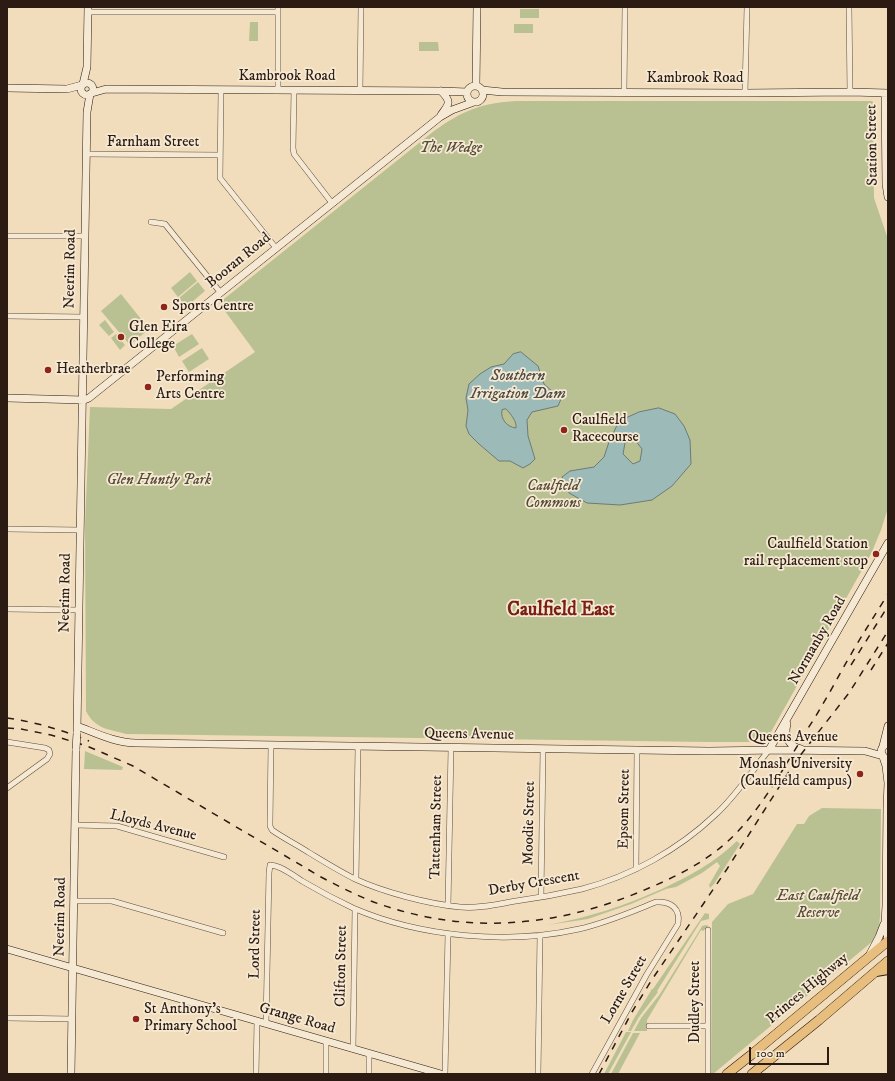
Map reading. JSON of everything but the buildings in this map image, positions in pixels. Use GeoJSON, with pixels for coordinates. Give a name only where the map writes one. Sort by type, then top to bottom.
{"type":"FeatureCollection","features":[{"type":"Feature","properties":{"kind":"highway","name":"Princes Highway"},"geometry":{"type":"LineString","coordinates":[[727,1074],[888,941]]}},
{"type":"Feature","properties":{"kind":"highway","name":"Princes Highway"},"geometry":{"type":"LineString","coordinates":[[752,1074],[888,961]]}},
{"type":"Feature","properties":{"kind":"main road"},"geometry":{"type":"LineString","coordinates":[[876,972],[888,970]]}},
{"type":"Feature","properties":{"kind":"street"},"geometry":{"type":"LineString","coordinates":[[360,91],[361,7]]}},
{"type":"Feature","properties":{"kind":"street"},"geometry":{"type":"LineString","coordinates":[[477,7],[479,88],[484,94],[479,102],[469,100],[467,93],[470,88],[479,88]]}},
{"type":"Feature","properties":{"kind":"street"},"geometry":{"type":"LineString","coordinates":[[624,92],[625,7]]}},
{"type":"Feature","properties":{"kind":"street"},"geometry":{"type":"LineString","coordinates":[[745,92],[746,7]]}},
{"type":"Feature","properties":{"kind":"street"},"geometry":{"type":"LineString","coordinates":[[849,7],[850,92]]}},
{"type":"Feature","properties":{"kind":"street"},"geometry":{"type":"LineString","coordinates":[[88,9],[278,10],[278,90]]}},
{"type":"Feature","properties":{"kind":"street","name":"Neerim Road"},"geometry":{"type":"LineString","coordinates":[[71,1074],[88,9]]}},
{"type":"Feature","properties":{"kind":"street","name":"Kambrook Road"},"geometry":{"type":"LineString","coordinates":[[7,88],[441,91],[467,93]]}},
{"type":"Feature","properties":{"kind":"street","name":"Kambrook Road"},"geometry":{"type":"LineString","coordinates":[[479,88],[502,92],[887,93]]}},
{"type":"Feature","properties":{"kind":"street"},"geometry":{"type":"LineString","coordinates":[[220,90],[220,178],[276,248]]}},
{"type":"Feature","properties":{"kind":"street"},"geometry":{"type":"LineString","coordinates":[[294,90],[294,154],[332,203]]}},
{"type":"Feature","properties":{"kind":"street"},"geometry":{"type":"LineString","coordinates":[[440,117],[448,106],[446,96],[441,91]]}},
{"type":"Feature","properties":{"kind":"street","name":"Kambrook Road"},"geometry":{"type":"LineString","coordinates":[[482,99],[502,92]]}},
{"type":"Feature","properties":{"kind":"street","name":"Booran Road"},"geometry":{"type":"LineString","coordinates":[[452,110],[467,93]]}},
{"type":"Feature","properties":{"kind":"street","name":"Station Street"},"geometry":{"type":"LineString","coordinates":[[887,93],[885,166],[888,196]]}},
{"type":"Feature","properties":{"kind":"street","name":"Booran Road"},"geometry":{"type":"LineString","coordinates":[[82,400],[90,397],[440,117],[452,110],[474,102]]}},
{"type":"Feature","properties":{"kind":"street","name":"Farnham Street"},"geometry":{"type":"LineString","coordinates":[[86,154],[220,155]]}},
{"type":"Feature","properties":{"kind":"street"},"geometry":{"type":"LineString","coordinates":[[151,222],[165,224],[220,292]]}},
{"type":"Feature","properties":{"kind":"street"},"geometry":{"type":"LineString","coordinates":[[7,236],[85,236]]}},
{"type":"Feature","properties":{"kind":"street"},"geometry":{"type":"LineString","coordinates":[[7,316],[83,317]]}},
{"type":"Feature","properties":{"kind":"street"},"geometry":{"type":"LineString","coordinates":[[7,398],[82,400]]}},
{"type":"Feature","properties":{"kind":"street"},"geometry":{"type":"LineString","coordinates":[[7,529],[80,530]]}},
{"type":"Feature","properties":{"kind":"street","name":"Normanby Road"},"geometry":{"type":"LineString","coordinates":[[769,750],[888,543]]}},
{"type":"Feature","properties":{"kind":"street"},"geometry":{"type":"LineString","coordinates":[[7,609],[78,610]]}},
{"type":"Feature","properties":{"kind":"street"},"geometry":{"type":"LineString","coordinates":[[787,720],[786,732],[788,740],[795,747],[806,751]]}},
{"type":"Feature","properties":{"kind":"street"},"geometry":{"type":"LineString","coordinates":[[869,956],[880,937],[885,922],[887,908],[886,808],[888,783],[885,757],[881,751],[885,746],[888,726]]}},
{"type":"Feature","properties":{"kind":"street","name":"Queens Avenue"},"geometry":{"type":"LineString","coordinates":[[77,730],[95,732],[116,741],[130,743],[271,746],[733,752],[738,750],[865,751],[885,746]]}},
{"type":"Feature","properties":{"kind":"street"},"geometry":{"type":"LineString","coordinates":[[7,742],[45,748],[49,750],[50,754],[47,759],[7,788]]}},
{"type":"Feature","properties":{"kind":"street","name":"Derby Crescent"},"geometry":{"type":"LineString","coordinates":[[271,746],[270,823],[271,828],[279,835],[356,879],[427,902],[459,907],[473,907],[569,892],[595,885],[636,869],[672,849],[716,815],[769,750]]}},
{"type":"Feature","properties":{"kind":"street"},"geometry":{"type":"LineString","coordinates":[[356,879],[358,747]]}},
{"type":"Feature","properties":{"kind":"street","name":"Tattenham Street"},"geometry":{"type":"LineString","coordinates":[[448,906],[451,748]]}},
{"type":"Feature","properties":{"kind":"street","name":"Moodie Street"},"geometry":{"type":"LineString","coordinates":[[541,897],[543,749]]}},
{"type":"Feature","properties":{"kind":"street","name":"Epsom Street"},"geometry":{"type":"LineString","coordinates":[[636,869],[637,750]]}},
{"type":"Feature","properties":{"kind":"street","name":"Queens Avenue"},"geometry":{"type":"LineString","coordinates":[[865,751],[885,757]]}},
{"type":"Feature","properties":{"kind":"street","name":"Lloyds Avenue"},"geometry":{"type":"LineString","coordinates":[[75,825],[114,826],[224,857]]}},
{"type":"Feature","properties":{"kind":"street","name":"Lord Street"},"geometry":{"type":"LineString","coordinates":[[266,1024],[270,865],[279,868],[326,895],[355,909]]}},
{"type":"Feature","properties":{"kind":"street"},"geometry":{"type":"LineString","coordinates":[[74,901],[112,901],[223,933]]}},
{"type":"Feature","properties":{"kind":"street","name":"Lorne Street"},"geometry":{"type":"LineString","coordinates":[[540,935],[586,927],[656,902],[664,902],[671,905],[679,914],[678,924],[674,932],[647,974],[592,1074]]}},
{"type":"Feature","properties":{"kind":"street"},"geometry":{"type":"LineString","coordinates":[[355,909],[376,917],[402,924],[448,934],[490,937],[540,935],[538,1074]]}},
{"type":"Feature","properties":{"kind":"street","name":"Clifton Street"},"geometry":{"type":"LineString","coordinates":[[353,1049],[355,909]]}},
{"type":"Feature","properties":{"kind":"street"},"geometry":{"type":"LineString","coordinates":[[885,922],[888,941]]}},
{"type":"Feature","properties":{"kind":"street","name":"Dudley Street"},"geometry":{"type":"LineString","coordinates":[[708,930],[708,1074]]}},
{"type":"Feature","properties":{"kind":"street"},"geometry":{"type":"LineString","coordinates":[[445,1074],[448,934]]}},
{"type":"Feature","properties":{"kind":"street","name":"Grange Road"},"geometry":{"type":"LineString","coordinates":[[7,949],[437,1073]]}},
{"type":"Feature","properties":{"kind":"street"},"geometry":{"type":"LineString","coordinates":[[7,1018],[72,1019]]}},
{"type":"Feature","properties":{"kind":"street"},"geometry":{"type":"LineString","coordinates":[[256,1074],[257,1021]]}},
{"type":"Feature","properties":{"kind":"street"},"geometry":{"type":"LineString","coordinates":[[649,1026],[708,1026]]}},
{"type":"Feature","properties":{"kind":"street"},"geometry":{"type":"LineString","coordinates":[[326,1041],[326,1074]]}},
{"type":"Feature","properties":{"kind":"street"},"geometry":{"type":"LineString","coordinates":[[369,1053],[369,1074]]}},
{"type":"Feature","properties":{"kind":"green space"},"geometry":{"type":"Polygon","coordinates":[[[520,9],[539,9],[539,18],[520,18],[520,9]]]}},
{"type":"Feature","properties":{"kind":"green space"},"geometry":{"type":"Polygon","coordinates":[[[250,22],[258,22],[258,41],[249,41],[250,22]]]}},
{"type":"Feature","properties":{"kind":"green space"},"geometry":{"type":"Polygon","coordinates":[[[514,24],[533,24],[533,33],[514,33],[514,24]]]}},
{"type":"Feature","properties":{"kind":"green space"},"geometry":{"type":"Polygon","coordinates":[[[419,42],[438,42],[439,51],[419,51],[419,42]]]}},
{"type":"Feature","properties":{"kind":"green space","name":"Caulfield Racecourse"},"geometry":{"type":"Polygon","coordinates":[[[516,101],[873,102],[874,198],[888,239],[888,508],[871,554],[771,732],[761,742],[706,742],[126,734],[98,725],[86,711],[85,525],[90,407],[171,409],[255,352],[219,303],[444,124],[472,109],[492,104],[516,101]]]}},
{"type":"Feature","properties":{"kind":"green space"},"geometry":{"type":"Polygon","coordinates":[[[190,272],[197,281],[178,297],[171,288],[190,272]]]}},
{"type":"Feature","properties":{"kind":"green space"},"geometry":{"type":"Polygon","coordinates":[[[198,282],[205,291],[186,307],[179,298],[198,282]]]}},
{"type":"Feature","properties":{"kind":"green space"},"geometry":{"type":"Polygon","coordinates":[[[121,294],[149,329],[130,345],[101,311],[121,294]]]}},
{"type":"Feature","properties":{"kind":"green space"},"geometry":{"type":"Polygon","coordinates":[[[105,320],[114,332],[109,336],[99,325],[105,320]]]}},
{"type":"Feature","properties":{"kind":"green space"},"geometry":{"type":"Polygon","coordinates":[[[116,334],[125,345],[120,350],[111,338],[116,334]]]}},
{"type":"Feature","properties":{"kind":"green space"},"geometry":{"type":"Polygon","coordinates":[[[192,334],[199,344],[179,357],[173,346],[192,334]]]}},
{"type":"Feature","properties":{"kind":"green space"},"geometry":{"type":"Polygon","coordinates":[[[202,348],[209,359],[189,372],[182,361],[202,348]]]}},
{"type":"Feature","properties":{"kind":"green space"},"geometry":{"type":"Polygon","coordinates":[[[85,751],[123,767],[122,770],[84,769],[85,751]]]}},
{"type":"Feature","properties":{"kind":"green space","name":"East Caulfield Reserve"},"geometry":{"type":"Polygon","coordinates":[[[822,808],[881,809],[879,929],[873,941],[713,1074],[711,1074],[712,922],[728,904],[753,894],[797,824],[804,824],[809,816],[822,808]]]}},
{"type":"Feature","properties":{"kind":"green space"},"geometry":{"type":"Polygon","coordinates":[[[737,841],[740,844],[710,888],[709,885],[720,866],[717,862],[702,873],[676,887],[666,889],[631,904],[588,919],[548,925],[606,910],[634,901],[662,889],[702,868],[720,856],[737,841]]]}},
{"type":"Feature","properties":{"kind":"green space"},"geometry":{"type":"Polygon","coordinates":[[[705,913],[709,914],[709,919],[701,921],[657,991],[658,992],[639,1017],[631,1031],[628,1031],[652,989],[705,913]]]}},
{"type":"Feature","properties":{"kind":"green space"},"geometry":{"type":"Polygon","coordinates":[[[702,926],[709,926],[703,931],[701,930],[647,1020],[647,1031],[634,1031],[641,1018],[660,994],[702,926]]]}},
{"type":"Feature","properties":{"kind":"green space"},"geometry":{"type":"Polygon","coordinates":[[[626,1032],[631,1032],[608,1074],[604,1074],[626,1032]]]}},
{"type":"Feature","properties":{"kind":"green space"},"geometry":{"type":"Polygon","coordinates":[[[633,1033],[640,1033],[618,1074],[611,1074],[633,1033]]]}},
{"type":"Feature","properties":{"kind":"water","name":"Southern Irrigation Dam"},"geometry":{"type":"Polygon","coordinates":[[[521,352],[538,366],[544,384],[561,399],[558,406],[532,412],[527,420],[528,436],[535,459],[523,468],[510,461],[499,461],[469,434],[466,426],[468,410],[466,398],[469,384],[491,367],[504,364],[513,354],[521,352]],[[506,409],[502,410],[503,419],[507,424],[516,428],[515,421],[506,409]]]}},
{"type":"Feature","properties":{"kind":"water"},"geometry":{"type":"Polygon","coordinates":[[[659,408],[675,414],[684,426],[690,440],[691,464],[672,486],[652,500],[620,505],[587,503],[569,493],[562,477],[570,471],[594,467],[604,457],[619,421],[639,412],[659,408]],[[635,440],[625,443],[623,454],[633,464],[640,461],[642,449],[635,440]]]}},
{"type":"Feature","properties":{"kind":"railway"},"geometry":{"type":"LineString","coordinates":[[7,728],[21,729],[51,735],[87,746],[133,766],[321,877],[371,901],[406,912],[441,919],[476,923],[511,923],[546,919],[580,912],[649,888],[698,864],[730,839],[740,829],[771,788],[888,594]]}},
{"type":"Feature","properties":{"kind":"railway"},"geometry":{"type":"LineString","coordinates":[[851,665],[888,606]]}},
{"type":"Feature","properties":{"kind":"railway"},"geometry":{"type":"LineString","coordinates":[[599,1074],[632,1012],[651,981],[727,869],[795,762],[849,693],[888,631]]}},
{"type":"Feature","properties":{"kind":"railway"},"geometry":{"type":"LineString","coordinates":[[871,670],[888,643]]}},
{"type":"Feature","properties":{"kind":"railway"},"geometry":{"type":"LineString","coordinates":[[7,718],[49,727],[89,741]]}},
{"type":"Feature","properties":{"kind":"place","name":"Sports Centre"},"geometry":{"type":"Point","coordinates":[164,307]}},
{"type":"Feature","properties":{"kind":"place","name":"Glen Eira College"},"geometry":{"type":"Point","coordinates":[121,337]}},
{"type":"Feature","properties":{"kind":"place","name":"Heatherbrae"},"geometry":{"type":"Point","coordinates":[48,370]}},
{"type":"Feature","properties":{"kind":"place","name":"Performing Arts Centre"},"geometry":{"type":"Point","coordinates":[148,387]}},
{"type":"Feature","properties":{"kind":"place","name":"Caulfield Racecourse"},"geometry":{"type":"Point","coordinates":[564,430]}},
{"type":"Feature","properties":{"kind":"place","name":"Caulfield Station rail replacement stop"},"geometry":{"type":"Point","coordinates":[876,554]}},
{"type":"Feature","properties":{"kind":"place","name":"Monash University (Caulfield campus)"},"geometry":{"type":"Point","coordinates":[860,774]}},
{"type":"Feature","properties":{"kind":"place","name":"St Anthony's Primary School"},"geometry":{"type":"Point","coordinates":[136,1019]}},
{"type":"Feature","properties":{"kind":"district","name":"Caulfield East"},"geometry":{"type":"Point","coordinates":[561,611]}},
{"type":"Feature","properties":{"kind":"park label","name":"The Wedge"},"geometry":{"type":"Point","coordinates":[451,149]}},
{"type":"Feature","properties":{"kind":"park label","name":"Glen Huntly Park"},"geometry":{"type":"Point","coordinates":[159,481]}},
{"type":"Feature","properties":{"kind":"park label","name":"Caulfield Commons"},"geometry":{"type":"Point","coordinates":[553,496]}}]}
